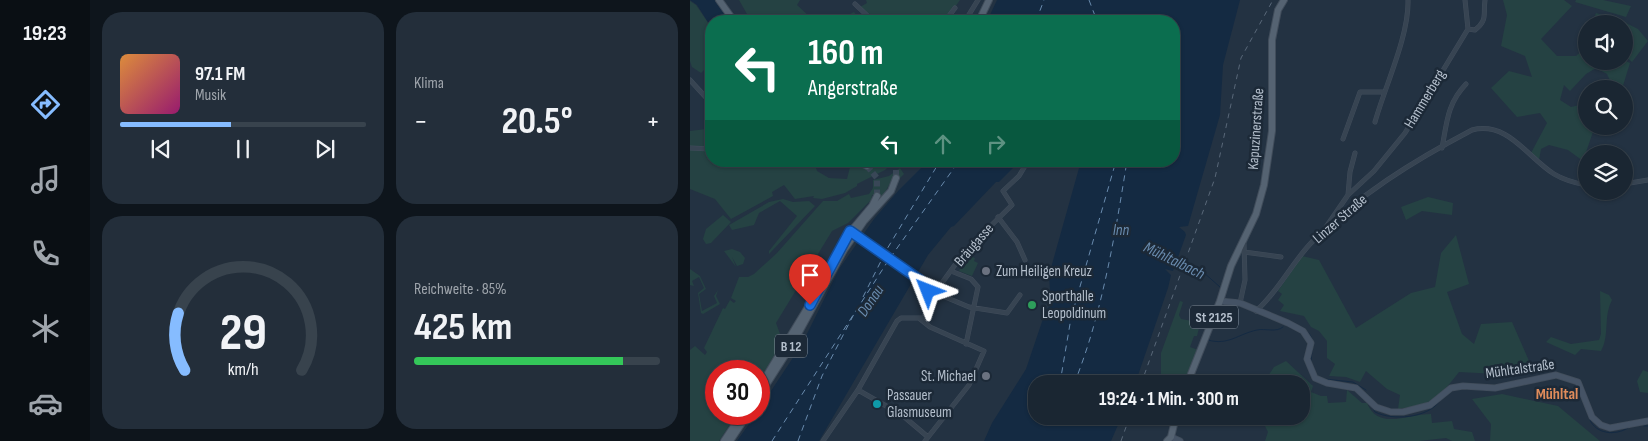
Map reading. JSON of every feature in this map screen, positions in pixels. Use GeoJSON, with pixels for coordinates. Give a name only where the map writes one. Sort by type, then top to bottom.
{"type":"FeatureCollection","features":[{"type":"Feature","properties":{"kind":"main road"},"geometry":{"type":"LineString","coordinates":[[719,0],[730,15]]}},
{"type":"Feature","properties":{"kind":"main road","name":"Kapuzinerstraße"},"geometry":{"type":"LineString","coordinates":[[1191,375],[1220,301],[1226,277],[1244,242],[1259,205],[1269,158],[1272,130],[1272,40],[1278,10],[1284,0]]}},
{"type":"Feature","properties":{"kind":"main road"},"geometry":{"type":"LineString","coordinates":[[982,15],[988,3]]}},
{"type":"Feature","properties":{"kind":"main road","name":"B 12"},"geometry":{"type":"LineString","coordinates":[[770,370],[817,292],[855,235],[891,192],[896,178]]}},
{"type":"Feature","properties":{"kind":"main road","name":"B 12"},"geometry":{"type":"LineString","coordinates":[[770,379],[798,334],[877,196]]}},
{"type":"Feature","properties":{"kind":"main road"},"geometry":{"type":"LineString","coordinates":[[724,441],[735,425]]}},
{"type":"Feature","properties":{"kind":"main road"},"geometry":{"type":"LineString","coordinates":[[730,441],[741,425]]}},
{"type":"Feature","properties":{"kind":"main road"},"geometry":{"type":"LineString","coordinates":[[1169,439],[1173,425]]}},
{"type":"Feature","properties":{"kind":"street"},"geometry":{"type":"LineString","coordinates":[[969,15],[978,0]]}},
{"type":"Feature","properties":{"kind":"street"},"geometry":{"type":"LineString","coordinates":[[1375,122],[1409,13],[1408,0]]}},
{"type":"Feature","properties":{"kind":"street"},"geometry":{"type":"LineString","coordinates":[[1465,0],[1468,29]]}},
{"type":"Feature","properties":{"kind":"street","name":"Hammerberg"},"geometry":{"type":"LineString","coordinates":[[1324,231],[1348,195],[1374,171],[1405,133],[1468,29],[1475,30],[1483,24],[1486,18],[1485,0]]}},
{"type":"Feature","properties":{"kind":"street"},"geometry":{"type":"LineString","coordinates":[[855,4],[867,15]]}},
{"type":"Feature","properties":{"kind":"street"},"geometry":{"type":"LineString","coordinates":[[950,15],[955,8]]}},
{"type":"Feature","properties":{"kind":"street"},"geometry":{"type":"LineString","coordinates":[[690,80],[705,96]]}},
{"type":"Feature","properties":{"kind":"street"},"geometry":{"type":"LineString","coordinates":[[1442,148],[1450,108],[1457,94],[1466,84]]}},
{"type":"Feature","properties":{"kind":"street"},"geometry":{"type":"LineString","coordinates":[[1343,139],[1360,92],[1383,92]]}},
{"type":"Feature","properties":{"kind":"street","name":"Linzer Straße"},"geometry":{"type":"LineString","coordinates":[[1256,311],[1266,303],[1293,264],[1324,231],[1376,188],[1472,130],[1496,130],[1509,136],[1556,176],[1578,183]]}},
{"type":"Feature","properties":{"kind":"street"},"geometry":{"type":"LineString","coordinates":[[690,148],[705,149]]}},
{"type":"Feature","properties":{"kind":"street","name":"Hammerberg"},"geometry":{"type":"LineString","coordinates":[[1348,195],[1350,172],[1355,153]]}},
{"type":"Feature","properties":{"kind":"street","name":"Bräugasse"},"geometry":{"type":"LineString","coordinates":[[939,287],[965,251],[1012,205],[1003,191],[1019,176],[1024,167]]}},
{"type":"Feature","properties":{"kind":"street"},"geometry":{"type":"LineString","coordinates":[[1633,182],[1648,180]]}},
{"type":"Feature","properties":{"kind":"street"},"geometry":{"type":"LineString","coordinates":[[998,217],[1017,242],[1025,260]]}},
{"type":"Feature","properties":{"kind":"street"},"geometry":{"type":"LineString","coordinates":[[855,235],[925,285],[930,298],[924,317],[920,319]]}},
{"type":"Feature","properties":{"kind":"street"},"geometry":{"type":"LineString","coordinates":[[1240,303],[1245,280],[1244,242]]}},
{"type":"Feature","properties":{"kind":"street"},"geometry":{"type":"LineString","coordinates":[[1244,252],[1281,258]]}},
{"type":"Feature","properties":{"kind":"street"},"geometry":{"type":"LineString","coordinates":[[951,271],[971,279],[978,286],[975,308],[966,344]]}},
{"type":"Feature","properties":{"kind":"street"},"geometry":{"type":"LineString","coordinates":[[925,285],[932,283],[939,287],[938,294]]}},
{"type":"Feature","properties":{"kind":"street"},"geometry":{"type":"LineString","coordinates":[[938,294],[975,308],[1007,312],[1020,296]]}},
{"type":"Feature","properties":{"kind":"street"},"geometry":{"type":"LineString","coordinates":[[930,298],[938,294]]}},
{"type":"Feature","properties":{"kind":"street","name":"Mühltalstraße"},"geometry":{"type":"LineString","coordinates":[[1220,301],[1240,303],[1288,323],[1308,336],[1311,343],[1308,366],[1315,378],[1327,383],[1356,388],[1382,410],[1403,412],[1424,407],[1430,405],[1451,388],[1463,386],[1495,388],[1556,375],[1578,382],[1592,417],[1601,425],[1610,428],[1648,421]]}},
{"type":"Feature","properties":{"kind":"street"},"geometry":{"type":"LineString","coordinates":[[824,441],[858,390],[897,321],[901,318],[920,319],[930,327],[984,351],[969,385],[925,441]]}},
{"type":"Feature","properties":{"kind":"street"},"geometry":{"type":"LineString","coordinates":[[858,390],[902,415],[928,436]]}},
{"type":"Feature","properties":{"kind":"street"},"geometry":{"type":"LineString","coordinates":[[1169,439],[1179,440]]}},
{"type":"Feature","properties":{"kind":"green space"},"geometry":{"type":"Polygon","coordinates":[[[739,0],[800,0],[797,5],[808,15],[748,15],[739,0]]]}},
{"type":"Feature","properties":{"kind":"green space"},"geometry":{"type":"Polygon","coordinates":[[[866,0],[960,0],[949,15],[872,15],[860,7],[867,3],[866,0]]]}},
{"type":"Feature","properties":{"kind":"green space"},"geometry":{"type":"Polygon","coordinates":[[[1503,0],[1564,0],[1572,6],[1541,39],[1557,56],[1576,56],[1578,54],[1578,70],[1593,70],[1578,80],[1570,91],[1564,85],[1560,100],[1571,107],[1578,105],[1578,135],[1592,135],[1588,145],[1578,145],[1578,157],[1568,150],[1549,145],[1541,149],[1539,160],[1531,153],[1547,123],[1540,113],[1517,117],[1491,88],[1509,71],[1532,77],[1525,56],[1501,46],[1507,15],[1503,0]]]}},
{"type":"Feature","properties":{"kind":"green space"},"geometry":{"type":"Polygon","coordinates":[[[1576,0],[1603,0],[1631,6],[1627,15],[1619,15],[1575,2],[1576,0]]]}},
{"type":"Feature","properties":{"kind":"green space"},"geometry":{"type":"Polygon","coordinates":[[[690,1],[696,5],[705,18],[705,71],[701,73],[692,67],[690,61],[690,1]]]}},
{"type":"Feature","properties":{"kind":"green space"},"geometry":{"type":"Polygon","coordinates":[[[1633,26],[1638,29],[1648,41],[1633,61],[1633,26]]]}},
{"type":"Feature","properties":{"kind":"green space"},"geometry":{"type":"Polygon","coordinates":[[[1600,70],[1628,70],[1625,80],[1610,80],[1607,74],[1600,70]]]}},
{"type":"Feature","properties":{"kind":"green space"},"geometry":{"type":"Polygon","coordinates":[[[705,129],[705,167],[816,167],[817,171],[829,178],[847,179],[850,167],[865,169],[867,167],[888,167],[845,193],[822,199],[813,198],[814,196],[795,199],[784,185],[772,192],[773,196],[731,219],[715,199],[690,189],[690,131],[705,129]]]}},
{"type":"Feature","properties":{"kind":"green space"},"geometry":{"type":"Polygon","coordinates":[[[900,168],[904,174],[899,179],[893,178],[883,196],[872,195],[871,200],[848,223],[832,231],[776,323],[783,342],[770,363],[770,360],[705,360],[705,425],[730,425],[719,441],[690,441],[690,350],[695,346],[705,355],[707,352],[704,348],[723,308],[725,309],[730,300],[734,303],[736,301],[731,298],[739,277],[748,277],[754,274],[777,253],[823,201],[837,201],[849,194],[851,198],[869,194],[873,188],[873,180],[889,176],[900,168]]]}},
{"type":"Feature","properties":{"kind":"green space"},"geometry":{"type":"Polygon","coordinates":[[[1428,197],[1453,203],[1452,215],[1422,211],[1406,220],[1401,207],[1428,197]]]}},
{"type":"Feature","properties":{"kind":"green space"},"geometry":{"type":"Polygon","coordinates":[[[783,199],[793,202],[809,201],[815,206],[769,254],[769,251],[797,216],[780,201],[759,213],[754,225],[732,230],[729,225],[769,202],[783,199]]]}},
{"type":"Feature","properties":{"kind":"green space"},"geometry":{"type":"Polygon","coordinates":[[[723,215],[731,222],[711,243],[706,244],[703,239],[706,229],[723,215]]]}},
{"type":"Feature","properties":{"kind":"green space"},"geometry":{"type":"Polygon","coordinates":[[[1456,235],[1469,284],[1447,292],[1462,334],[1474,344],[1481,324],[1512,322],[1533,370],[1497,374],[1459,372],[1445,389],[1433,399],[1419,405],[1398,409],[1400,395],[1387,389],[1366,371],[1360,382],[1346,377],[1329,376],[1335,364],[1327,358],[1327,341],[1319,331],[1311,327],[1304,316],[1280,311],[1284,305],[1278,300],[1282,294],[1278,291],[1302,256],[1319,260],[1356,328],[1411,293],[1435,287],[1441,253],[1456,235]]]}},
{"type":"Feature","properties":{"kind":"green space"},"geometry":{"type":"Polygon","coordinates":[[[732,249],[740,252],[745,258],[743,264],[737,266],[732,257],[736,267],[724,251],[732,249]]]}},
{"type":"Feature","properties":{"kind":"green space"},"geometry":{"type":"Polygon","coordinates":[[[966,255],[975,258],[974,261],[978,263],[972,276],[959,271],[966,255]]]}},
{"type":"Feature","properties":{"kind":"green space"},"geometry":{"type":"Polygon","coordinates":[[[690,269],[700,276],[706,289],[699,294],[702,311],[717,303],[714,296],[718,290],[716,296],[720,304],[703,314],[701,313],[698,293],[704,288],[699,277],[692,281],[694,286],[690,285],[690,269]]]}},
{"type":"Feature","properties":{"kind":"green space"},"geometry":{"type":"Polygon","coordinates":[[[1600,291],[1609,295],[1612,300],[1609,306],[1604,345],[1601,351],[1581,349],[1575,355],[1546,342],[1551,337],[1571,344],[1599,340],[1601,334],[1600,291]]]}},
{"type":"Feature","properties":{"kind":"green space"},"geometry":{"type":"Polygon","coordinates":[[[1180,301],[1183,302],[1179,315],[1181,319],[1192,321],[1194,309],[1210,315],[1206,327],[1200,324],[1197,336],[1194,336],[1190,347],[1198,350],[1188,375],[1161,374],[1161,353],[1180,301]]]}},
{"type":"Feature","properties":{"kind":"green space"},"geometry":{"type":"Polygon","coordinates":[[[1286,361],[1301,375],[1269,375],[1274,367],[1286,361]]]}},
{"type":"Feature","properties":{"kind":"green space"},"geometry":{"type":"Polygon","coordinates":[[[1643,370],[1648,372],[1648,393],[1640,392],[1637,381],[1643,370]]]}},
{"type":"Feature","properties":{"kind":"green space"},"geometry":{"type":"Polygon","coordinates":[[[1310,383],[1313,386],[1311,392],[1327,396],[1328,403],[1346,402],[1347,390],[1362,403],[1367,403],[1372,412],[1378,417],[1394,419],[1431,414],[1432,423],[1452,421],[1454,429],[1472,432],[1475,441],[1452,441],[1446,438],[1419,441],[1265,441],[1268,432],[1264,425],[1310,425],[1310,383]]]}},
{"type":"Feature","properties":{"kind":"green space"},"geometry":{"type":"Polygon","coordinates":[[[1502,394],[1558,406],[1600,441],[1490,441],[1491,424],[1472,399],[1502,394]]]}},
{"type":"Feature","properties":{"kind":"water"},"geometry":{"type":"Polygon","coordinates":[[[690,0],[716,0],[726,15],[705,15],[705,18],[697,5],[690,0]]]}},
{"type":"Feature","properties":{"kind":"water","name":"Inn"},"geometry":{"type":"Polygon","coordinates":[[[997,0],[1240,0],[1223,65],[1220,115],[1188,226],[1179,227],[1186,235],[1173,271],[1165,269],[1171,275],[1168,288],[1138,375],[1028,375],[1028,425],[1118,425],[1111,441],[984,441],[992,423],[1026,369],[1046,310],[1051,305],[1049,275],[1079,167],[1180,167],[1180,15],[990,15],[997,0]]]}},
{"type":"Feature","properties":{"kind":"water","name":"Donau"},"geometry":{"type":"Polygon","coordinates":[[[922,167],[1014,167],[999,182],[996,182],[951,227],[928,255],[819,441],[737,441],[748,425],[770,425],[770,392],[802,344],[839,269],[874,219],[922,167]]]}},
{"type":"Feature","properties":{"kind":"pier"},"geometry":{"type":"Polygon","coordinates":[[[862,236],[919,275],[915,282],[858,242],[862,236]]]}},
{"type":"Feature","properties":{"kind":"waterway","name":"Mühltalbach"},"geometry":{"type":"LineString","coordinates":[[1179,261],[1203,272],[1220,287]]}},
{"type":"Feature","properties":{"kind":"waterway"},"geometry":{"type":"LineString","coordinates":[[1208,340],[1227,341],[1257,330],[1277,330],[1283,327]]}},
{"type":"Feature","properties":{"kind":"waterway","name":"Mühltalbach"},"geometry":{"type":"LineString","coordinates":[[1304,329],[1311,336],[1313,344],[1311,361]]}},
{"type":"Feature","properties":{"kind":"waterway","name":"Mühltalbach"},"geometry":{"type":"LineString","coordinates":[[1324,379],[1353,382],[1366,390]]}},
{"type":"Feature","properties":{"kind":"waterway","name":"Mühltalbach"},"geometry":{"type":"LineString","coordinates":[[1466,389],[1489,390]]}},
{"type":"Feature","properties":{"kind":"waterway","name":"Mühltalbach"},"geometry":{"type":"LineString","coordinates":[[1372,407],[1375,412],[1382,415],[1400,417],[1426,412],[1439,402]]}},
{"type":"Feature","properties":{"kind":"waterway","name":"Mühltalbach"},"geometry":{"type":"LineString","coordinates":[[1590,420],[1601,431],[1612,433],[1628,428]]}},
{"type":"Feature","properties":{"kind":"ferry route"},"geometry":{"type":"LineString","coordinates":[[1038,15],[1044,0]]}},
{"type":"Feature","properties":{"kind":"ferry route"},"geometry":{"type":"LineString","coordinates":[[1089,0],[1095,15]]}},
{"type":"Feature","properties":{"kind":"ferry route"},"geometry":{"type":"LineString","coordinates":[[863,297],[887,249],[936,167]]}},
{"type":"Feature","properties":{"kind":"ferry route"},"geometry":{"type":"LineString","coordinates":[[890,258],[955,167]]}},
{"type":"Feature","properties":{"kind":"ferry route"},"geometry":{"type":"LineString","coordinates":[[1061,375],[1071,318],[1114,167]]}},
{"type":"Feature","properties":{"kind":"ferry route"},"geometry":{"type":"LineString","coordinates":[[1077,375],[1100,303],[1126,167]]}},
{"type":"Feature","properties":{"kind":"ferry route"},"geometry":{"type":"LineString","coordinates":[[772,441],[888,261]]}},
{"type":"Feature","properties":{"kind":"ferry route"},"geometry":{"type":"LineString","coordinates":[[798,441],[822,376],[855,312]]}},
{"type":"Feature","properties":{"kind":"tunnel"},"geometry":{"type":"LineString","coordinates":[[868,167],[877,178],[877,196]]}},
{"type":"Feature","properties":{"kind":"tunnel"},"geometry":{"type":"LineString","coordinates":[[896,167],[896,178]]}},
{"type":"Feature","properties":{"kind":"railway"},"geometry":{"type":"LineString","coordinates":[[1144,375],[1215,178],[1241,58],[1273,0]]}},
{"type":"Feature","properties":{"kind":"railway"},"geometry":{"type":"LineString","coordinates":[[1121,441],[1127,425]]}},
{"type":"Feature","properties":{"kind":"place","name":"Zum Heiligen Kreuz"},"geometry":{"type":"Point","coordinates":[986,271]}},
{"type":"Feature","properties":{"kind":"place","name":"Sporthalle Leopoldinum"},"geometry":{"type":"Point","coordinates":[1032,305]}},
{"type":"Feature","properties":{"kind":"place","name":"St. Michael"},"geometry":{"type":"Point","coordinates":[986,376]}},
{"type":"Feature","properties":{"kind":"place","name":"Passauer Glasmuseum"},"geometry":{"type":"Point","coordinates":[877,404]}},
{"type":"Feature","properties":{"kind":"district","name":"Mühltal"},"geometry":{"type":"Point","coordinates":[1557,394]}},
{"type":"Feature","properties":{"kind":"route"},"geometry":{"type":"LineString","coordinates":[[810,305],[838,250],[850,231],[920,280],[928,291]]}}]}
